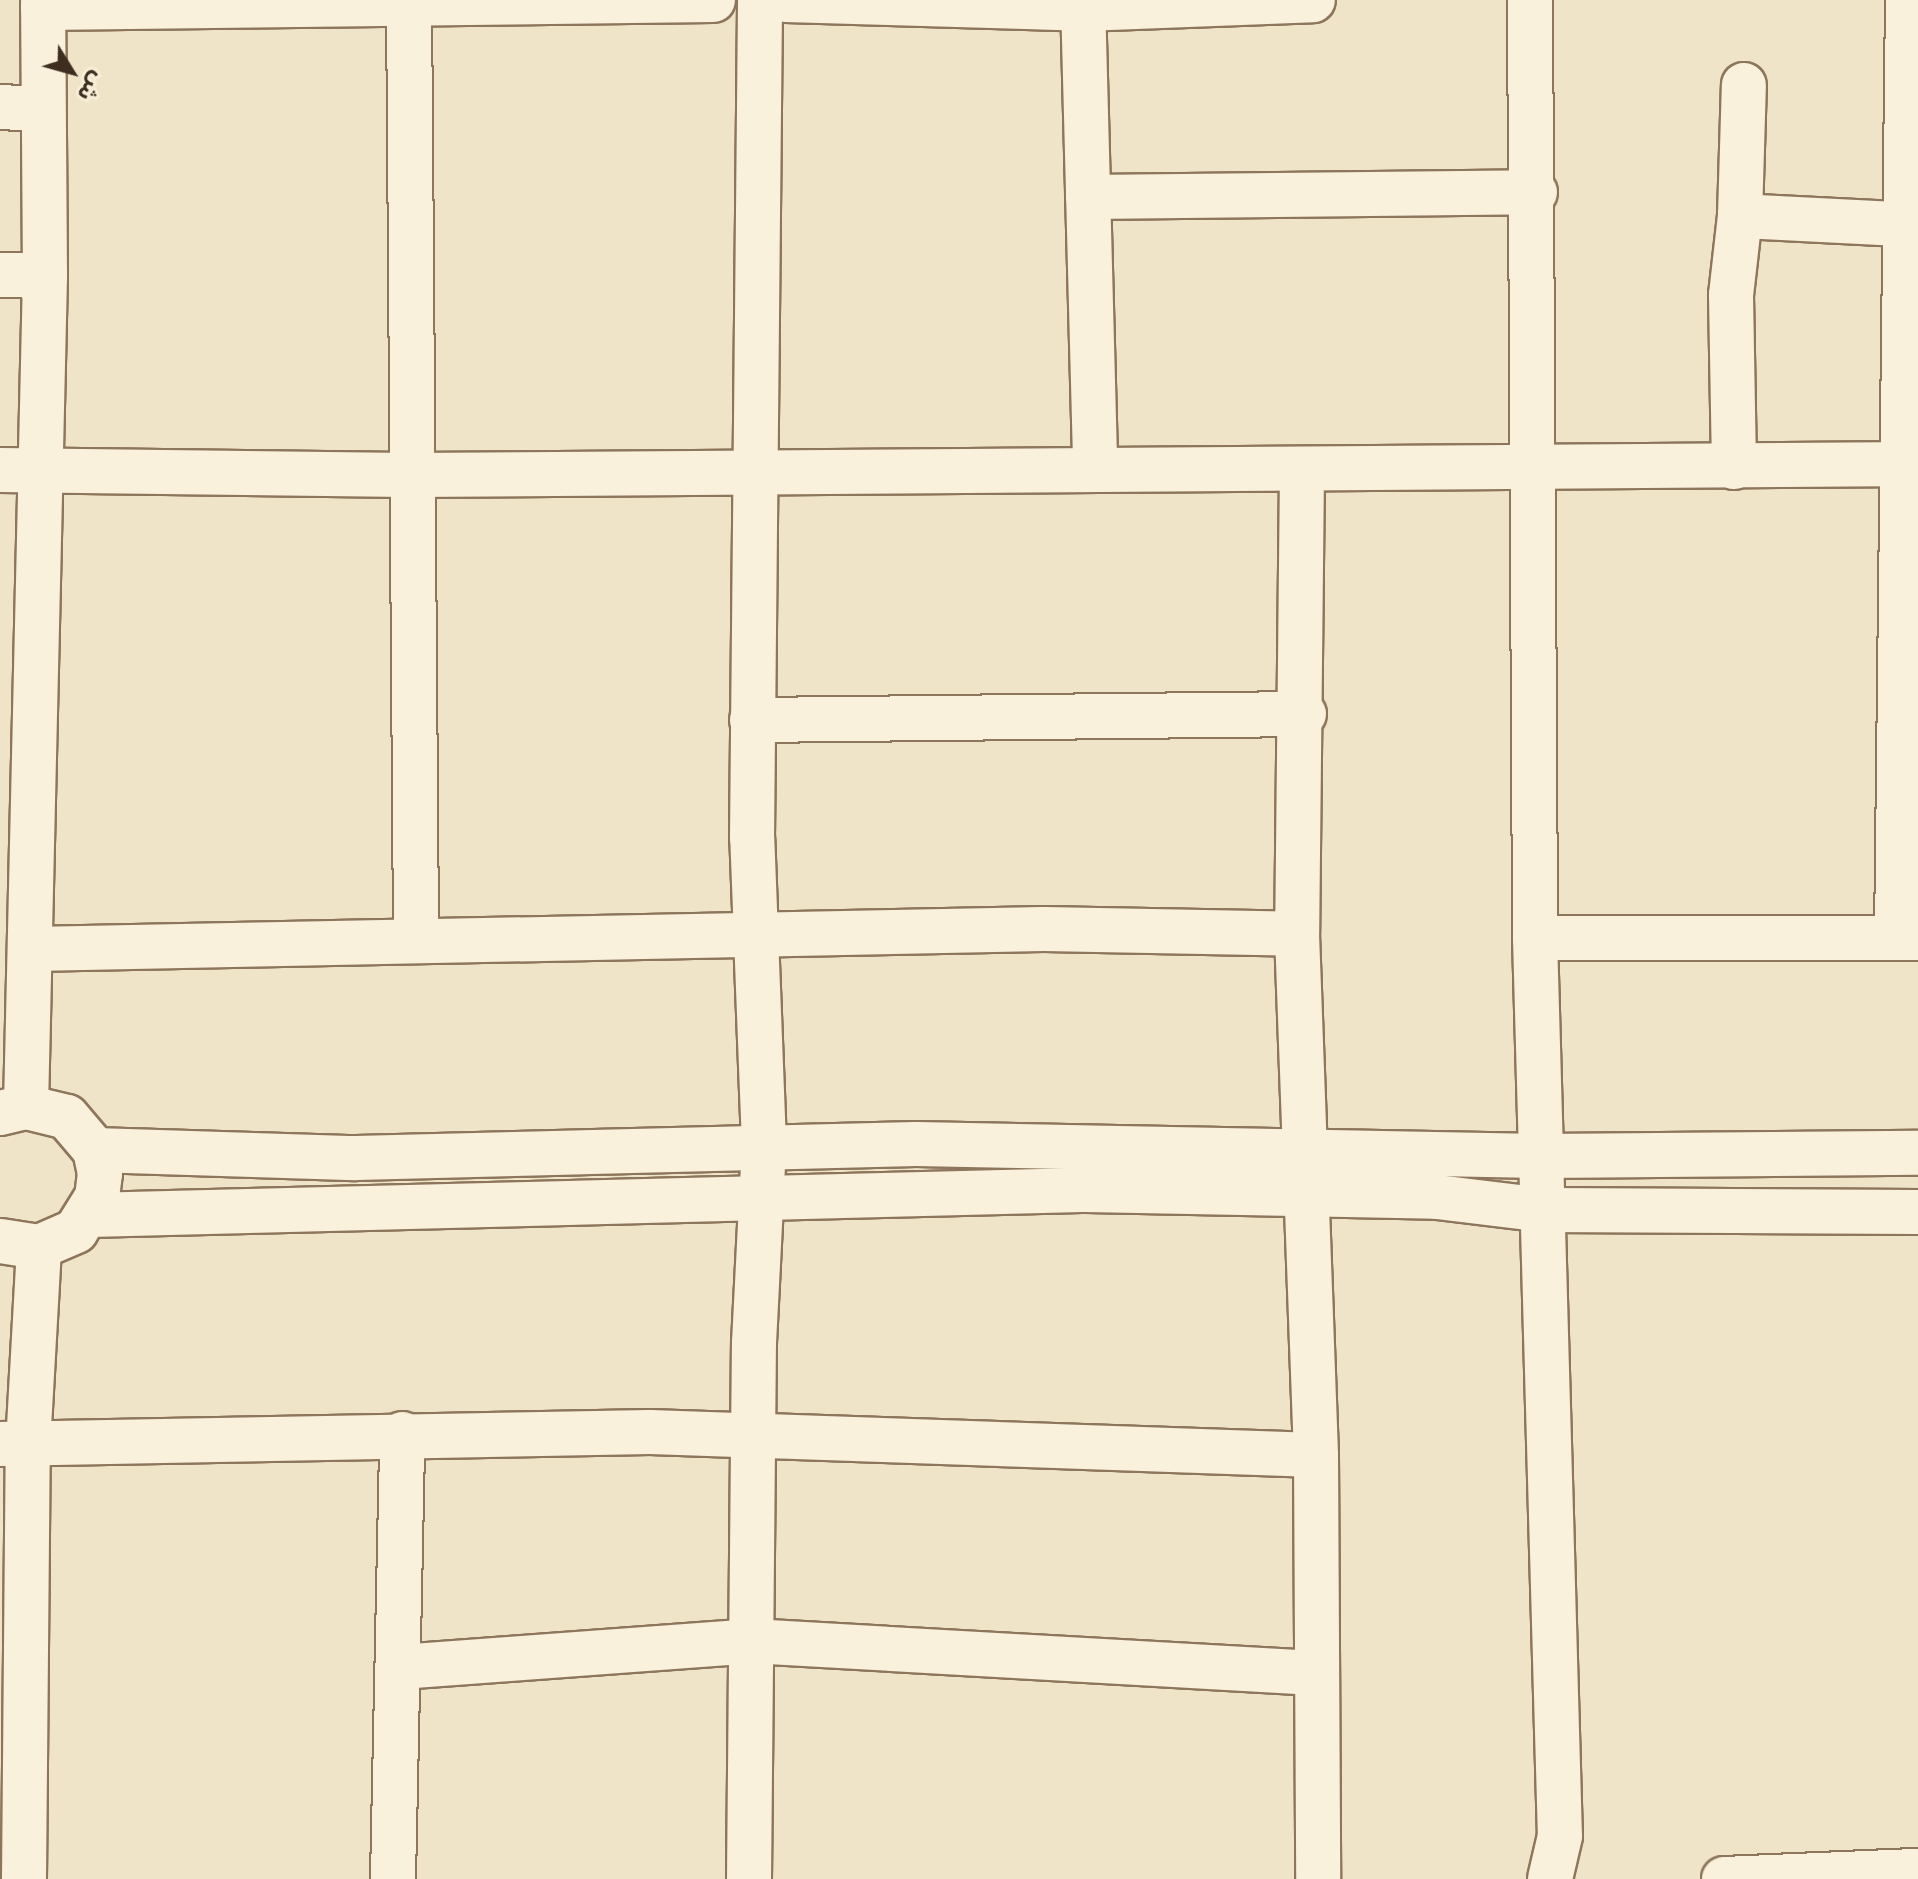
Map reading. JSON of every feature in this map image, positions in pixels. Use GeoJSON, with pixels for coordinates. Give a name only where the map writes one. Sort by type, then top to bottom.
{"type":"FeatureCollection","features":[{"type":"Feature","properties":{"kind":"street"},"geometry":{"type":"LineString","coordinates":[[24,1879],[14,1705],[14,1444],[20,1244],[76,1231],[89,1215],[97,1197],[95,1150],[67,1117],[13,1110],[32,949],[16,903],[20,470],[45,276],[43,4],[713,0]]}},
{"type":"Feature","properties":{"kind":"street"},"geometry":{"type":"LineString","coordinates":[[749,1879],[753,1437],[764,1144],[753,937],[752,720],[760,0]]}},
{"type":"Feature","properties":{"kind":"street"},"geometry":{"type":"LineString","coordinates":[[786,0],[1083,4],[1313,0]]}},
{"type":"Feature","properties":{"kind":"street"},"geometry":{"type":"LineString","coordinates":[[1530,0],[1535,192],[1535,938],[1560,1836],[1550,1879]]}},
{"type":"Feature","properties":{"kind":"street"},"geometry":{"type":"LineString","coordinates":[[1535,938],[1908,938],[1912,224],[1908,0]]}},
{"type":"Feature","properties":{"kind":"street"},"geometry":{"type":"LineString","coordinates":[[409,2],[408,475],[416,941]]}},
{"type":"Feature","properties":{"kind":"street"},"geometry":{"type":"LineString","coordinates":[[1083,4],[1095,467]]}},
{"type":"Feature","properties":{"kind":"street"},"geometry":{"type":"LineString","coordinates":[[1734,467],[1731,295],[1740,216],[1744,85]]}},
{"type":"Feature","properties":{"kind":"street"},"geometry":{"type":"LineString","coordinates":[[0,107],[43,109]]}},
{"type":"Feature","properties":{"kind":"street"},"geometry":{"type":"LineString","coordinates":[[1088,197],[1535,192]]}},
{"type":"Feature","properties":{"kind":"street"},"geometry":{"type":"LineString","coordinates":[[1740,216],[1912,224]]}},
{"type":"Feature","properties":{"kind":"street"},"geometry":{"type":"LineString","coordinates":[[0,275],[45,276]]}},
{"type":"Feature","properties":{"kind":"street"},"geometry":{"type":"LineString","coordinates":[[20,470],[408,475],[756,469],[1095,467],[1534,470],[1910,464]]}},
{"type":"Feature","properties":{"kind":"street"},"geometry":{"type":"LineString","coordinates":[[1302,470],[1304,714],[1297,934],[1301,1146],[1306,1198],[1316,1455],[1318,1879]]}},
{"type":"Feature","properties":{"kind":"street"},"geometry":{"type":"LineString","coordinates":[[752,720],[1304,714]]}},
{"type":"Feature","properties":{"kind":"street"},"geometry":{"type":"LineString","coordinates":[[32,949],[1044,929],[1297,934]]}},
{"type":"Feature","properties":{"kind":"street"},"geometry":{"type":"LineString","coordinates":[[95,1150],[356,1158],[764,1144],[1301,1146],[1540,1156],[1918,1153]]}},
{"type":"Feature","properties":{"kind":"street"},"geometry":{"type":"LineString","coordinates":[[89,1215],[763,1195],[1082,1190],[1306,1198],[1437,1197],[1544,1210],[1918,1212]]}},
{"type":"Feature","properties":{"kind":"street"},"geometry":{"type":"LineString","coordinates":[[14,1444],[402,1434],[753,1437],[1316,1455]]}},
{"type":"Feature","properties":{"kind":"street"},"geometry":{"type":"LineString","coordinates":[[393,1879],[400,1667],[402,1434]]}},
{"type":"Feature","properties":{"kind":"street"},"geometry":{"type":"LineString","coordinates":[[400,1667],[751,1641],[1315,1673]]}},
{"type":"Feature","properties":{"kind":"street"},"geometry":{"type":"LineString","coordinates":[[1560,1836],[1581,1879]]}},
{"type":"Feature","properties":{"kind":"street"},"geometry":{"type":"LineString","coordinates":[[1724,1879],[1918,1871]]}}]}
